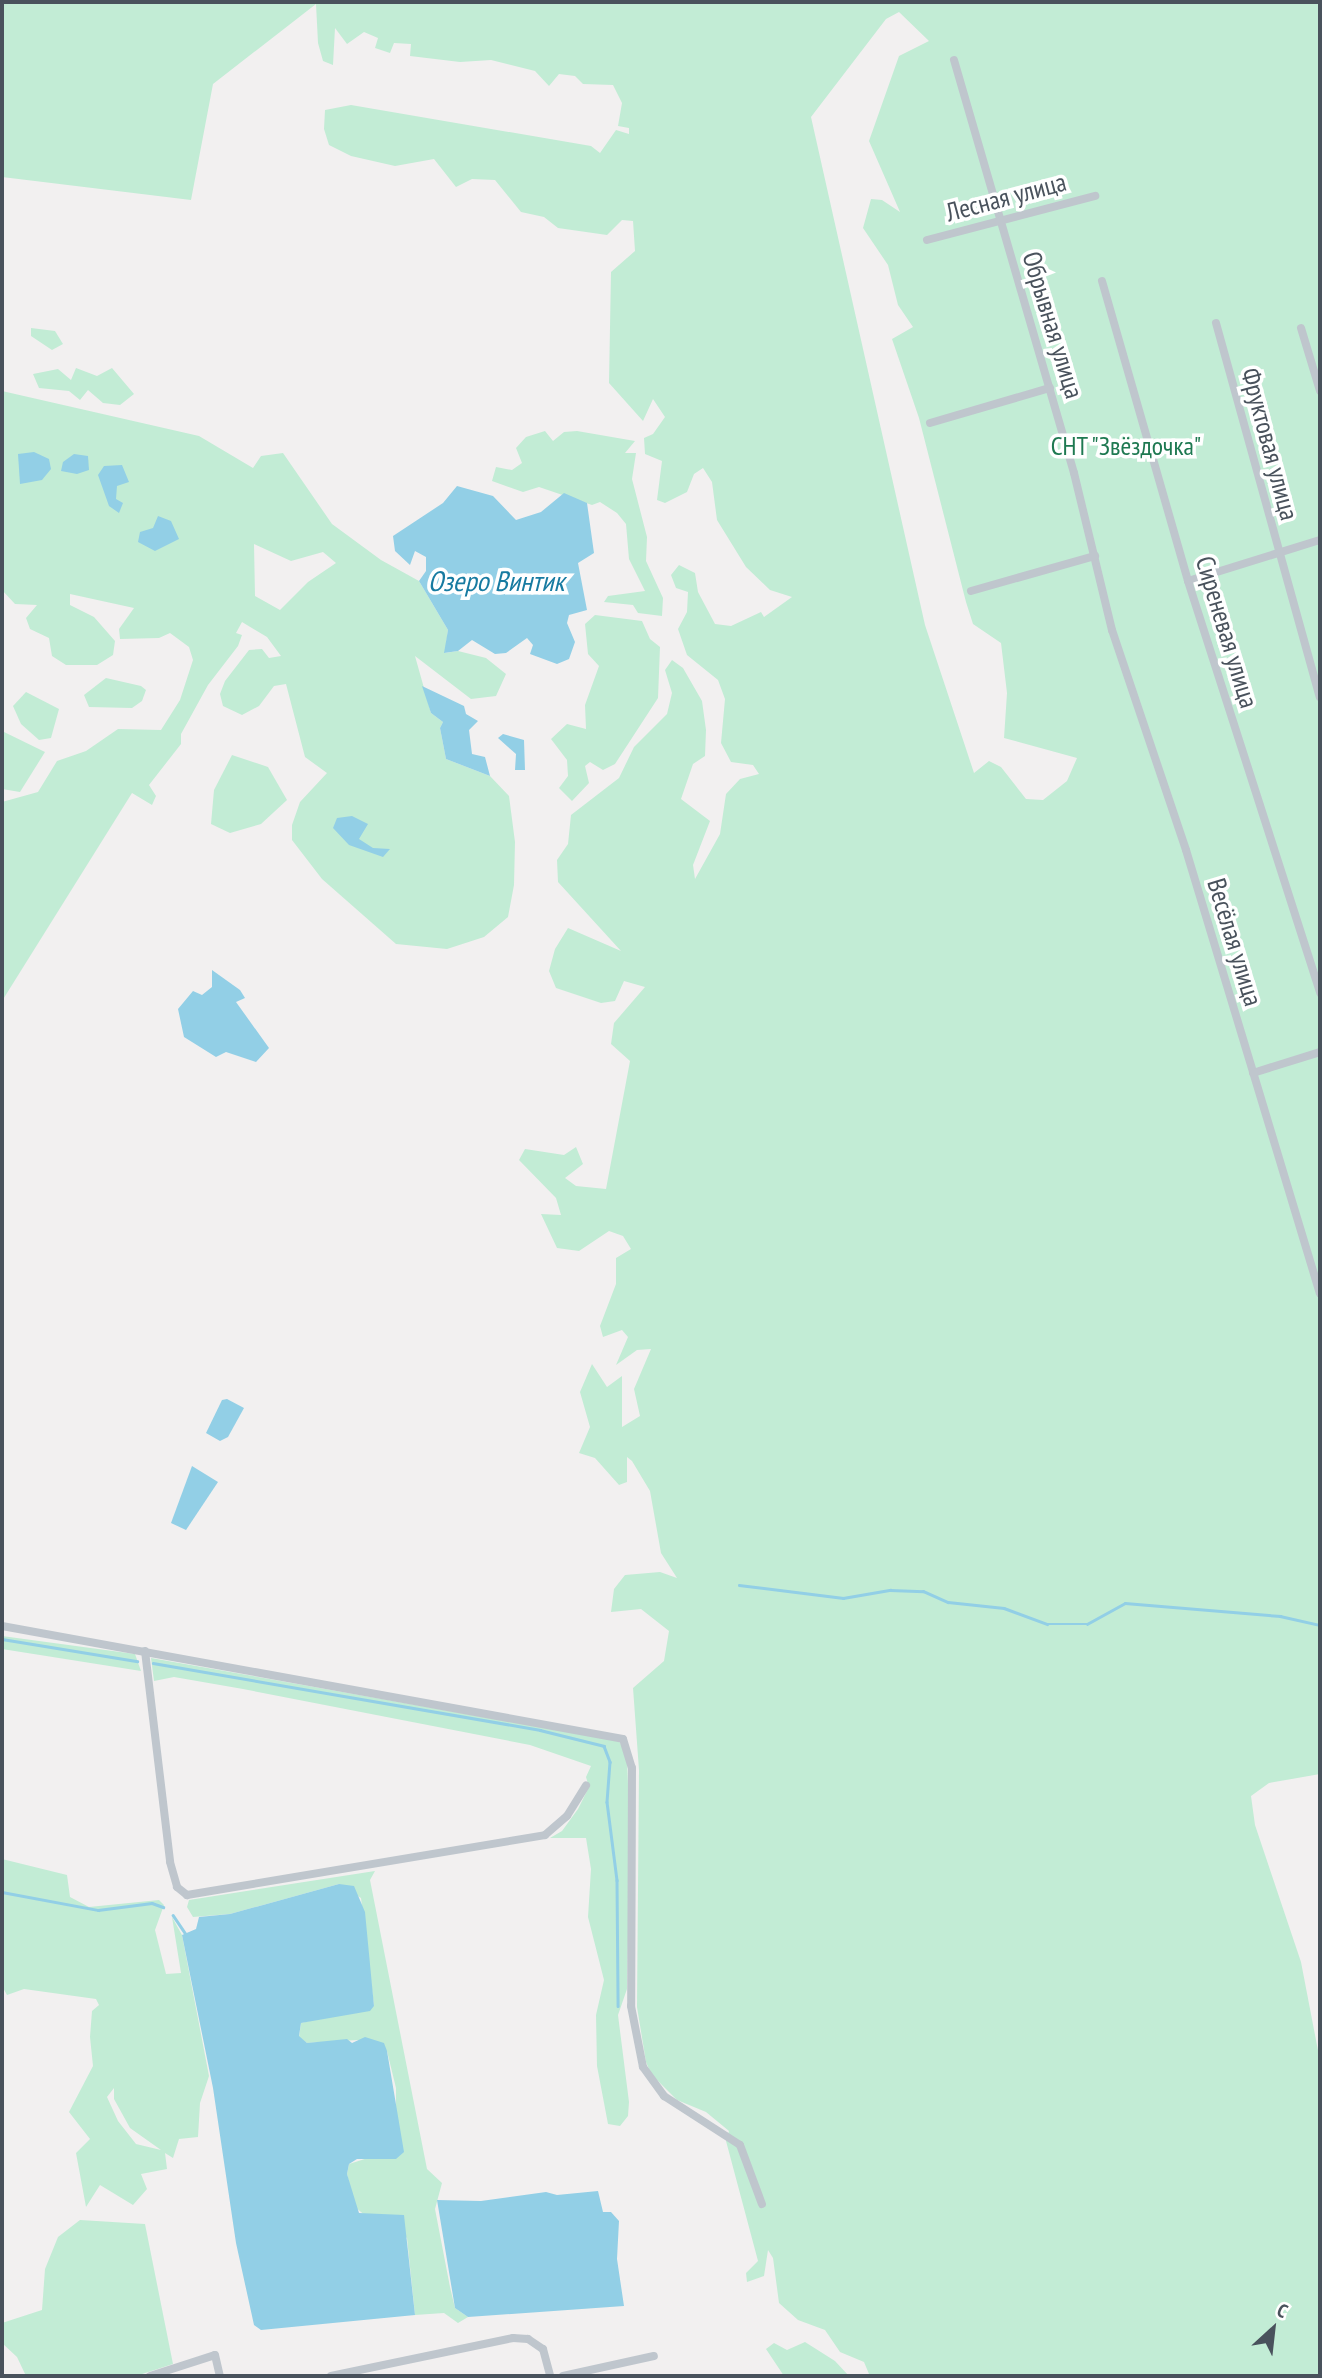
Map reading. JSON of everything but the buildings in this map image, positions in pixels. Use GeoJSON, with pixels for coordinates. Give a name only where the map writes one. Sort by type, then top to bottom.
{"type":"FeatureCollection","features":[{"type":"Feature","properties":{"kind":"street","name":"Обрывная улица"},"geometry":{"type":"LineString","coordinates":[[954,60],[1050,388],[1109,604]]}},
{"type":"Feature","properties":{"kind":"street","name":"Лесная улица"},"geometry":{"type":"LineString","coordinates":[[927,240],[1095,196]]}},
{"type":"Feature","properties":{"kind":"street","name":"Сиреневая улица"},"geometry":{"type":"LineString","coordinates":[[1102,281],[1188,581],[1320,993]]}},
{"type":"Feature","properties":{"kind":"street","name":"Фруктовая улица"},"geometry":{"type":"LineString","coordinates":[[1216,323],[1320,697]]}},
{"type":"Feature","properties":{"kind":"street"},"geometry":{"type":"LineString","coordinates":[[1301,328],[1320,391]]}},
{"type":"Feature","properties":{"kind":"street"},"geometry":{"type":"LineString","coordinates":[[930,424],[1050,388]]}},
{"type":"Feature","properties":{"kind":"street"},"geometry":{"type":"LineString","coordinates":[[1188,581],[1279,555],[1320,540]]}},
{"type":"Feature","properties":{"kind":"street"},"geometry":{"type":"LineString","coordinates":[[971,591],[1095,556]]}},
{"type":"Feature","properties":{"kind":"street","name":"Весёлая улица"},"geometry":{"type":"LineString","coordinates":[[1109,604],[1112,630],[1186,850],[1320,1293]]}},
{"type":"Feature","properties":{"kind":"street"},"geometry":{"type":"LineString","coordinates":[[1253,1073],[1320,1052]]}},
{"type":"Feature","properties":{"kind":"street"},"geometry":{"type":"LineString","coordinates":[[2,1626],[623,1739],[632,1768],[631,2006],[643,2067],[664,2096],[740,2146],[762,2204]]}},
{"type":"Feature","properties":{"kind":"street"},"geometry":{"type":"LineString","coordinates":[[145,1651],[170,1862],[177,1887],[187,1895],[545,1835],[567,1816],[586,1785]]}},
{"type":"Feature","properties":{"kind":"street"},"geometry":{"type":"LineString","coordinates":[[331,2376],[513,2338],[528,2339],[542,2349],[550,2376]]}},
{"type":"Feature","properties":{"kind":"street"},"geometry":{"type":"LineString","coordinates":[[150,2376],[215,2356],[220,2376]]}},
{"type":"Feature","properties":{"kind":"street"},"geometry":{"type":"LineString","coordinates":[[563,2376],[654,2356]]}},
{"type":"Feature","properties":{"kind":"green space","name":"СНТ \"Звёздочка\""},"geometry":{"type":"Polygon","coordinates":[[[2,2],[1320,2],[1320,1774],[1269,1783],[1251,1796],[1255,1825],[1301,1962],[1320,2061],[1320,2376],[865,2376],[869,2374],[864,2362],[840,2352],[825,2330],[798,2320],[779,2303],[773,2258],[768,2250],[764,2276],[747,2282],[746,2273],[758,2261],[726,2141],[729,2131],[706,2112],[677,2100],[651,2074],[646,2062],[637,2007],[639,1770],[633,1688],[664,1661],[669,1631],[641,1609],[611,1612],[614,1589],[625,1575],[660,1572],[677,1578],[661,1553],[650,1491],[632,1461],[627,1457],[627,1482],[619,1485],[595,1458],[579,1453],[590,1427],[580,1392],[592,1364],[607,1387],[622,1376],[622,1427],[640,1416],[634,1389],[651,1349],[637,1350],[616,1365],[628,1337],[622,1330],[603,1337],[600,1326],[616,1284],[616,1258],[631,1249],[623,1236],[609,1231],[579,1251],[557,1248],[541,1214],[561,1215],[556,1198],[519,1160],[525,1149],[564,1155],[576,1147],[583,1164],[565,1178],[576,1186],[606,1189],[630,1061],[611,1044],[614,1023],[645,987],[624,981],[615,1001],[601,1003],[556,988],[549,971],[555,949],[568,928],[621,951],[558,882],[557,860],[568,844],[571,815],[619,778],[634,747],[667,714],[672,693],[665,670],[672,660],[683,668],[702,701],[706,730],[705,756],[693,764],[681,799],[710,821],[693,865],[695,879],[720,834],[726,794],[740,779],[759,774],[753,765],[731,762],[721,743],[725,699],[718,680],[687,655],[678,629],[687,612],[688,592],[676,588],[671,575],[679,565],[695,573],[698,592],[715,624],[731,626],[761,612],[764,617],[792,597],[770,590],[746,567],[717,520],[712,482],[703,468],[694,474],[687,492],[665,503],[657,500],[662,461],[645,454],[644,438],[653,434],[665,417],[653,399],[643,421],[609,383],[611,272],[635,251],[633,221],[622,220],[607,235],[558,228],[544,217],[521,212],[495,180],[472,179],[456,187],[434,159],[395,166],[351,156],[329,145],[324,129],[325,110],[351,105],[591,146],[600,153],[616,130],[629,134],[629,128],[618,126],[622,103],[613,85],[583,84],[575,76],[559,74],[549,86],[535,71],[491,60],[460,62],[410,56],[411,44],[394,43],[390,53],[375,48],[378,38],[364,32],[347,44],[335,28],[333,65],[323,61],[318,43],[316,4],[213,84],[191,200],[2,177],[2,2]],[[899,12],[886,19],[811,117],[925,625],[974,773],[989,761],[1001,767],[1026,799],[1043,800],[1067,781],[1077,758],[1004,738],[1007,693],[1001,643],[973,624],[919,418],[892,339],[913,327],[898,305],[888,265],[863,228],[871,199],[882,200],[900,212],[869,141],[899,56],[929,41],[899,12]]]}},
{"type":"Feature","properties":{"kind":"green space"},"geometry":{"type":"Polygon","coordinates":[[[31,328],[55,331],[63,344],[52,350],[31,336],[31,328]]]}},
{"type":"Feature","properties":{"kind":"green space"},"geometry":{"type":"Polygon","coordinates":[[[76,368],[97,376],[112,368],[134,394],[120,405],[103,403],[88,390],[80,400],[69,391],[39,388],[33,374],[58,369],[71,380],[76,368]]]}},
{"type":"Feature","properties":{"kind":"green space"},"geometry":{"type":"Polygon","coordinates":[[[2,391],[199,436],[253,468],[261,456],[283,453],[332,524],[381,560],[419,581],[448,630],[445,653],[458,651],[486,658],[506,674],[496,696],[471,699],[415,656],[431,713],[443,722],[440,728],[446,759],[490,776],[509,796],[515,842],[514,885],[508,917],[484,937],[447,949],[396,944],[322,879],[292,840],[292,825],[300,802],[327,773],[305,757],[286,684],[274,686],[259,706],[242,715],[223,706],[220,694],[225,681],[249,650],[262,649],[269,658],[281,656],[267,637],[242,622],[236,633],[242,635],[238,646],[208,685],[181,734],[181,744],[149,785],[156,796],[152,805],[132,793],[2,1001],[2,802],[38,792],[57,761],[86,751],[118,729],[161,730],[180,700],[193,660],[189,647],[170,633],[159,638],[120,639],[119,629],[134,608],[70,594],[70,605],[94,617],[115,641],[113,655],[97,665],[66,665],[52,656],[49,638],[30,629],[26,618],[37,605],[15,604],[2,590],[2,391]],[[254,544],[255,596],[280,610],[308,582],[336,563],[323,552],[291,561],[254,544]]]}},
{"type":"Feature","properties":{"kind":"green space"},"geometry":{"type":"Polygon","coordinates":[[[545,431],[553,441],[564,432],[577,431],[635,441],[625,453],[636,453],[632,479],[647,537],[646,561],[663,598],[662,616],[638,613],[633,605],[604,602],[608,596],[645,591],[629,559],[626,524],[617,513],[600,502],[592,505],[539,487],[523,492],[492,481],[496,467],[512,470],[522,463],[516,448],[526,437],[545,431]]]}},
{"type":"Feature","properties":{"kind":"green space"},"geometry":{"type":"Polygon","coordinates":[[[595,615],[642,621],[650,639],[660,647],[658,698],[615,764],[603,770],[590,762],[585,766],[589,783],[572,801],[559,788],[568,776],[567,760],[551,739],[567,724],[586,729],[585,705],[599,666],[588,654],[585,624],[595,615]]]}},
{"type":"Feature","properties":{"kind":"green space"},"geometry":{"type":"Polygon","coordinates":[[[106,678],[141,686],[146,690],[142,701],[132,708],[89,707],[84,695],[106,678]]]}},
{"type":"Feature","properties":{"kind":"green space"},"geometry":{"type":"Polygon","coordinates":[[[26,692],[59,709],[51,738],[39,740],[21,724],[13,706],[26,692]]]}},
{"type":"Feature","properties":{"kind":"green space"},"geometry":{"type":"Polygon","coordinates":[[[2,731],[45,752],[20,792],[2,789],[2,731]]]}},
{"type":"Feature","properties":{"kind":"green space"},"geometry":{"type":"Polygon","coordinates":[[[232,755],[268,767],[287,800],[261,824],[230,833],[211,824],[214,790],[232,755]]]}},
{"type":"Feature","properties":{"kind":"green space"},"geometry":{"type":"Polygon","coordinates":[[[2,1636],[135,1654],[141,1671],[2,1649],[2,1636]]]}},
{"type":"Feature","properties":{"kind":"green space"},"geometry":{"type":"Polygon","coordinates":[[[151,1658],[619,1741],[627,1756],[630,1840],[627,1989],[618,2015],[629,2102],[628,2116],[620,2126],[608,2124],[597,2066],[596,2015],[604,1980],[588,1917],[591,1869],[586,1838],[550,1838],[562,1831],[578,1809],[589,1787],[586,1777],[591,1766],[530,1745],[243,1689],[174,1677],[154,1681],[151,1658]]]}},
{"type":"Feature","properties":{"kind":"green space"},"geometry":{"type":"Polygon","coordinates":[[[2,1859],[67,1875],[70,1897],[89,1907],[159,1900],[164,1905],[155,1930],[166,1974],[181,1973],[172,1917],[182,1935],[209,2076],[200,2103],[198,2137],[179,2139],[173,2158],[165,2153],[167,2169],[141,2174],[147,2189],[133,2205],[100,2185],[86,2207],[76,2153],[90,2139],[69,2112],[93,2066],[90,2037],[92,2011],[99,2005],[96,1999],[24,1989],[7,1995],[2,1986],[2,1859]],[[114,2088],[107,2097],[118,2121],[136,2144],[161,2150],[130,2128],[114,2099],[114,2088]]]}},
{"type":"Feature","properties":{"kind":"green space"},"geometry":{"type":"Polygon","coordinates":[[[375,1871],[370,1880],[427,2169],[442,2183],[435,2209],[450,2287],[455,2308],[468,2317],[458,2323],[444,2313],[415,2315],[407,2238],[383,2215],[367,2217],[355,2207],[347,2174],[349,2164],[371,2157],[396,2159],[396,2088],[387,2051],[358,2040],[307,2043],[299,2037],[301,2023],[374,2006],[361,1898],[339,1884],[230,1914],[193,1917],[187,1907],[189,1900],[375,1871]]]}},
{"type":"Feature","properties":{"kind":"green space"},"geometry":{"type":"Polygon","coordinates":[[[80,2220],[145,2224],[173,2364],[136,2376],[26,2376],[17,2357],[2,2343],[2,2323],[42,2310],[45,2269],[58,2237],[80,2220]]]}},
{"type":"Feature","properties":{"kind":"green space"},"geometry":{"type":"Polygon","coordinates":[[[805,2342],[835,2361],[849,2376],[784,2376],[766,2349],[774,2343],[787,2350],[805,2342]]]}},
{"type":"Feature","properties":{"kind":"water"},"geometry":{"type":"Polygon","coordinates":[[[34,452],[49,459],[51,469],[42,480],[20,484],[18,454],[34,452]]]}},
{"type":"Feature","properties":{"kind":"water"},"geometry":{"type":"Polygon","coordinates":[[[74,454],[88,456],[89,470],[77,474],[61,471],[63,462],[74,454]]]}},
{"type":"Feature","properties":{"kind":"water"},"geometry":{"type":"Polygon","coordinates":[[[122,465],[129,482],[117,486],[116,499],[123,503],[119,513],[109,506],[98,475],[104,466],[122,465]]]}},
{"type":"Feature","properties":{"kind":"water","name":"Озеро Винтик"},"geometry":{"type":"Polygon","coordinates":[[[457,486],[493,496],[516,520],[541,512],[564,493],[587,503],[594,553],[578,563],[587,610],[569,615],[567,623],[575,642],[569,659],[557,664],[530,654],[533,645],[527,638],[506,653],[495,654],[472,640],[458,651],[444,653],[448,630],[419,581],[426,571],[426,557],[415,551],[410,565],[395,551],[393,536],[443,503],[457,486]]]}},
{"type":"Feature","properties":{"kind":"water"},"geometry":{"type":"Polygon","coordinates":[[[158,516],[171,521],[179,539],[155,551],[138,542],[140,532],[153,528],[158,516]]]}},
{"type":"Feature","properties":{"kind":"water"},"geometry":{"type":"Polygon","coordinates":[[[422,686],[464,706],[466,714],[478,721],[469,730],[472,754],[485,757],[490,776],[446,759],[440,728],[443,722],[431,713],[422,686]]]}},
{"type":"Feature","properties":{"kind":"water"},"geometry":{"type":"Polygon","coordinates":[[[503,734],[524,740],[525,770],[515,770],[516,754],[498,738],[503,734]]]}},
{"type":"Feature","properties":{"kind":"water"},"geometry":{"type":"Polygon","coordinates":[[[352,816],[368,824],[359,839],[373,848],[390,849],[383,857],[349,845],[333,828],[337,818],[352,816]]]}},
{"type":"Feature","properties":{"kind":"water"},"geometry":{"type":"Polygon","coordinates":[[[212,970],[240,990],[245,998],[236,1002],[269,1048],[256,1062],[226,1052],[216,1057],[184,1037],[178,1009],[193,991],[202,995],[212,987],[212,970]]]}},
{"type":"Feature","properties":{"kind":"water"},"geometry":{"type":"Polygon","coordinates":[[[227,1399],[244,1408],[228,1437],[220,1441],[206,1433],[222,1400],[227,1399]]]}},
{"type":"Feature","properties":{"kind":"water"},"geometry":{"type":"Polygon","coordinates":[[[192,1466],[218,1482],[186,1530],[171,1523],[192,1466]]]}},
{"type":"Feature","properties":{"kind":"water"},"geometry":{"type":"Polygon","coordinates":[[[339,1884],[354,1886],[365,1912],[374,2006],[370,2011],[301,2023],[299,2036],[307,2043],[347,2039],[352,2043],[365,2037],[384,2043],[404,2152],[396,2159],[357,2159],[349,2164],[347,2174],[359,2213],[404,2215],[415,2315],[261,2330],[254,2325],[236,2243],[213,2088],[182,1935],[196,1929],[199,1917],[230,1914],[339,1884]]]}},
{"type":"Feature","properties":{"kind":"water"},"geometry":{"type":"Polygon","coordinates":[[[598,2191],[603,2212],[611,2212],[619,2221],[617,2259],[624,2306],[468,2317],[455,2308],[437,2200],[481,2201],[546,2192],[557,2195],[598,2191]]]}},
{"type":"Feature","properties":{"kind":"waterway"},"geometry":{"type":"LineString","coordinates":[[739,1585],[843,1598],[890,1590],[923,1591],[948,1602],[1004,1608],[1047,1624],[1087,1624],[1125,1603],[1280,1616],[1320,1625]]}},
{"type":"Feature","properties":{"kind":"waterway"},"geometry":{"type":"LineString","coordinates":[[2,1639],[137,1661]]}},
{"type":"Feature","properties":{"kind":"waterway"},"geometry":{"type":"LineString","coordinates":[[153,1663],[540,1730],[604,1746],[610,1762],[607,1802],[617,1880],[618,2006]]}},
{"type":"Feature","properties":{"kind":"waterway"},"geometry":{"type":"LineString","coordinates":[[2,1892],[98,1910],[152,1903],[163,1907]]}},
{"type":"Feature","properties":{"kind":"waterway"},"geometry":{"type":"LineString","coordinates":[[173,1915],[186,1934]]}}]}
